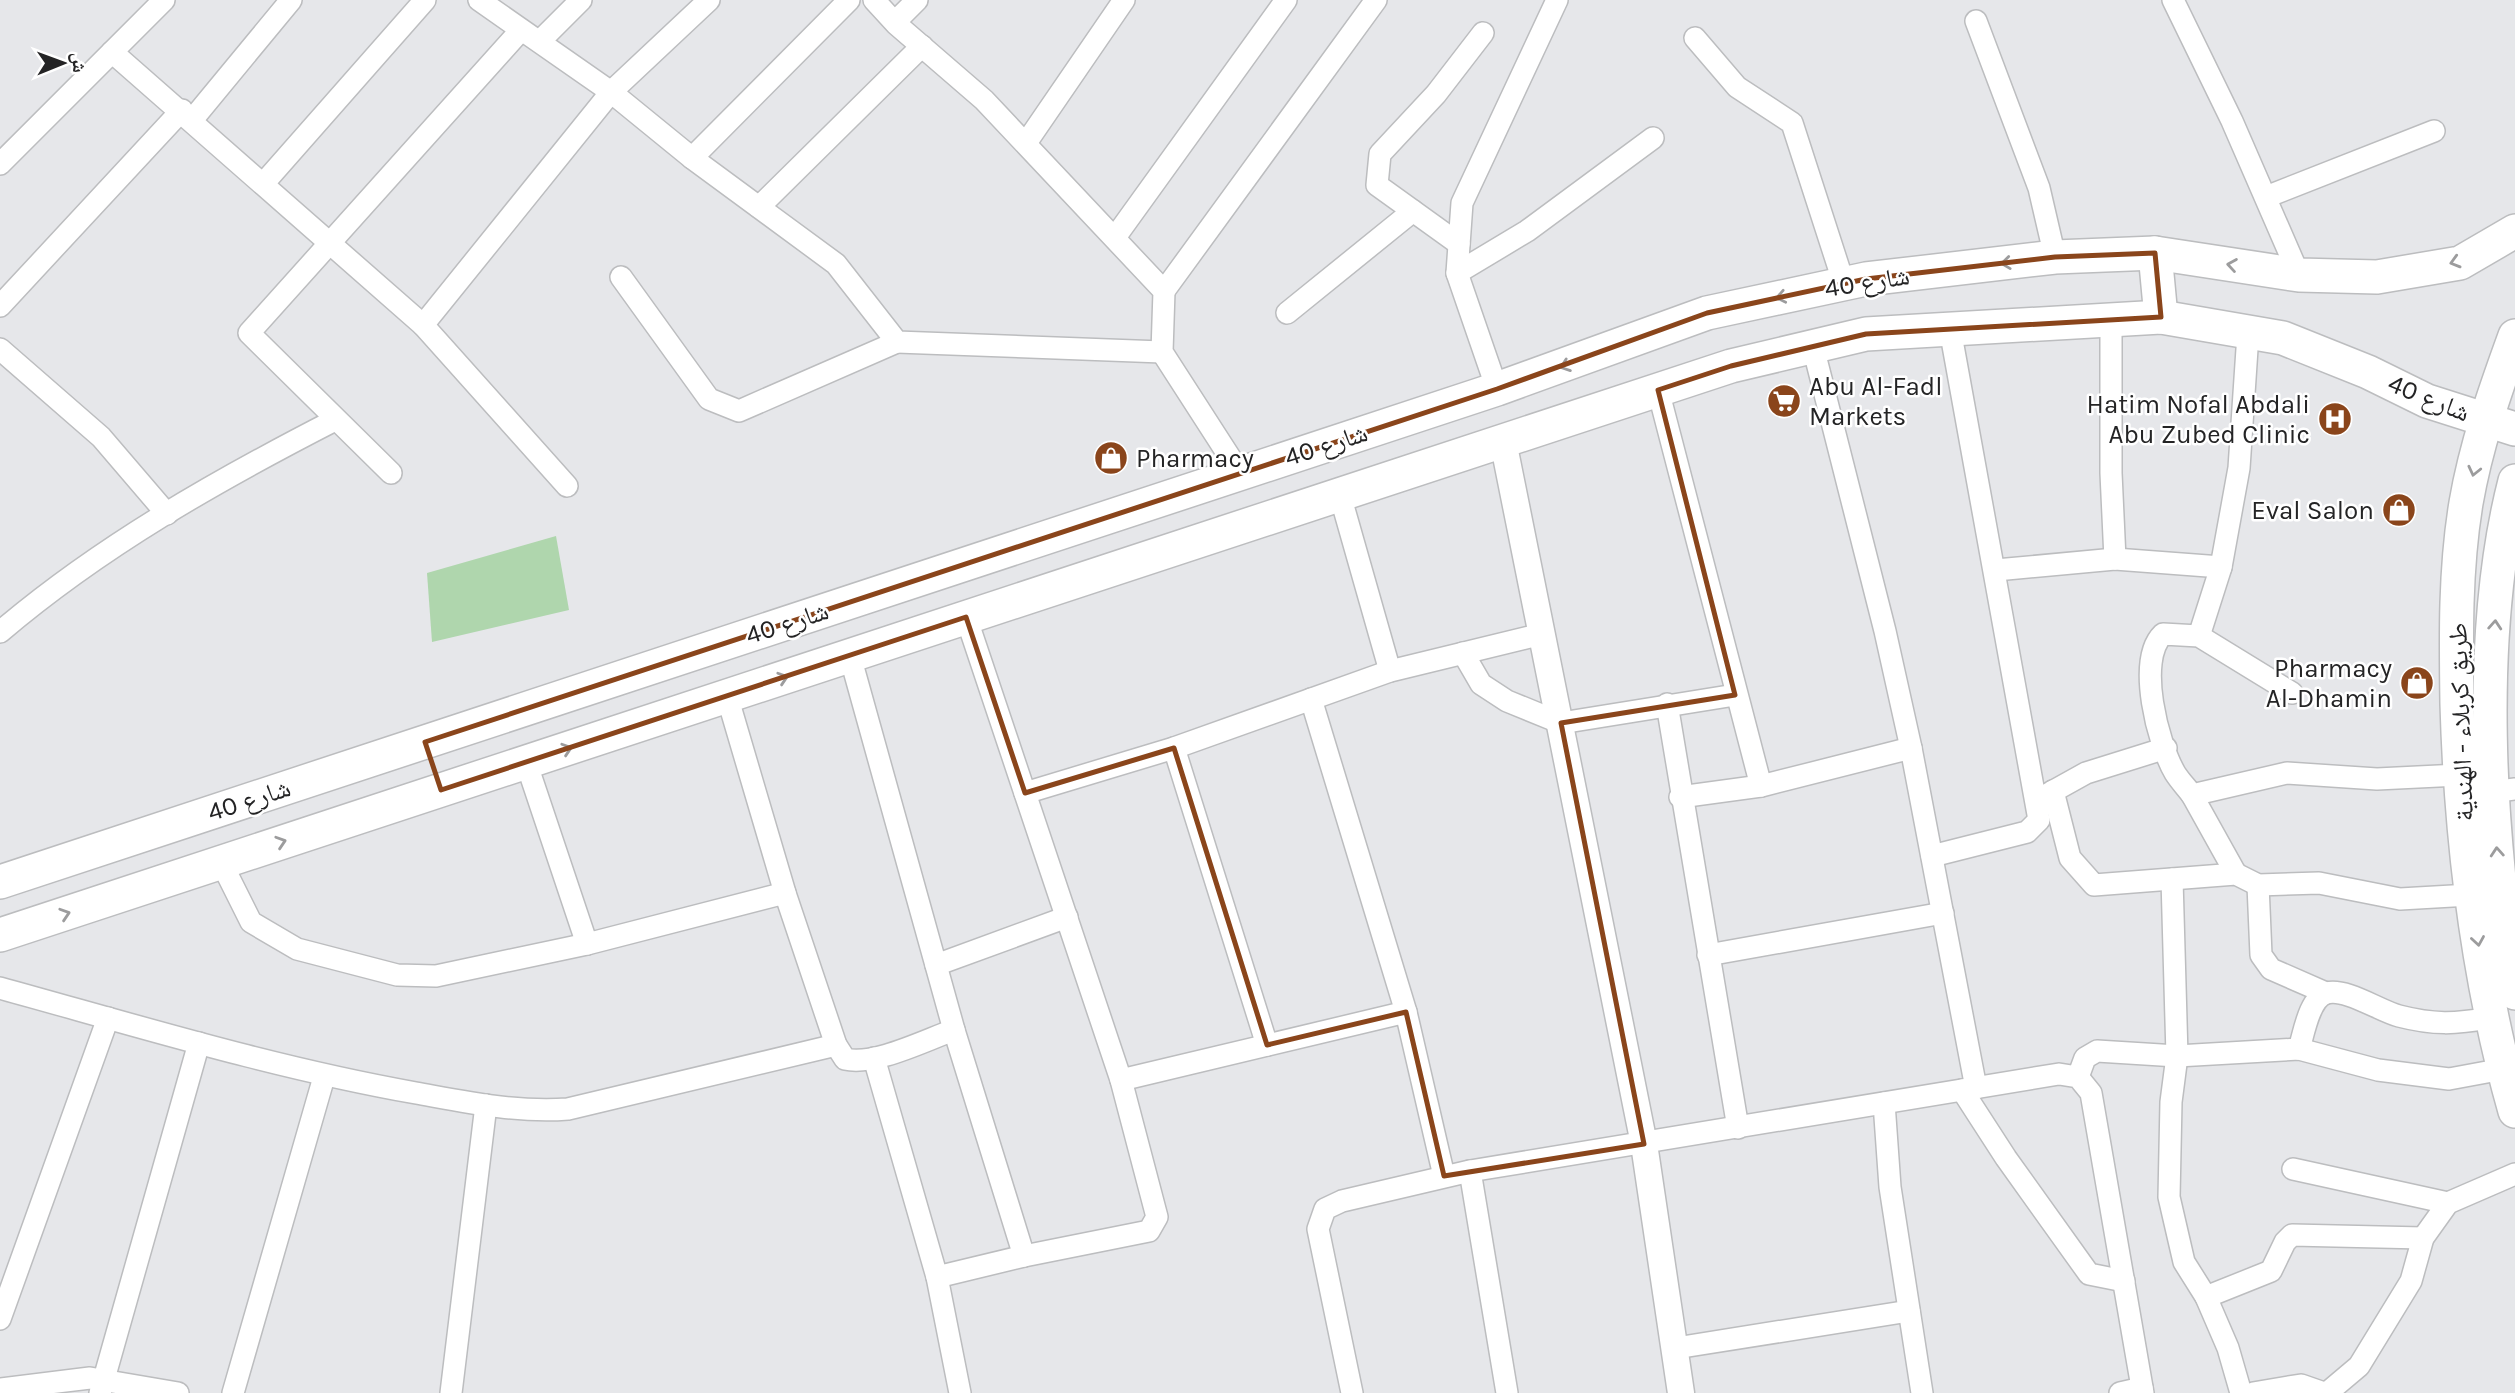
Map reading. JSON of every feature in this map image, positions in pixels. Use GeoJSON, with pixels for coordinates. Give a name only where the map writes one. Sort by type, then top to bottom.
{"type":"FeatureCollection","features":[{"type":"Feature","properties":{"kind":"main road","name":"شارع 40"},"geometry":{"type":"LineString","coordinates":[[0,882],[1497,389],[1707,313],[1844,284],[2055,257],[2155,253],[2299,275],[2376,277],[2460,263],[2515,231]]}},
{"type":"Feature","properties":{"kind":"main road"},"geometry":{"type":"LineString","coordinates":[[2155,253],[2161,317]]}},
{"type":"Feature","properties":{"kind":"main road","name":"شارع 40"},"geometry":{"type":"LineString","coordinates":[[0,935],[1731,366],[1867,334],[2161,317],[2283,338],[2368,372],[2427,401],[2500,424]]}},
{"type":"Feature","properties":{"kind":"main road","name":"طريق كربلاء - الهندية"},"geometry":{"type":"LineString","coordinates":[[2515,336],[2500,424],[2463,535],[2458,573],[2456,661],[2459,775],[2470,895],[2490,1018],[2515,1111]]}},
{"type":"Feature","properties":{"kind":"main road"},"geometry":{"type":"LineString","coordinates":[[2515,481],[2503,541],[2492,672],[2504,790],[2500,888],[2515,993]]}},
{"type":"Feature","properties":{"kind":"main road"},"geometry":{"type":"LineString","coordinates":[[2463,535],[2472,530],[2488,530],[2503,541]]}},
{"type":"Feature","properties":{"kind":"main road"},"geometry":{"type":"LineString","coordinates":[[425,742],[441,790]]}},
{"type":"Feature","properties":{"kind":"main road"},"geometry":{"type":"LineString","coordinates":[[310,780],[327,827]]}},
{"type":"Feature","properties":{"kind":"street"},"geometry":{"type":"LineString","coordinates":[[0,164],[164,0]]}},
{"type":"Feature","properties":{"kind":"street"},"geometry":{"type":"LineString","coordinates":[[0,306],[187,115],[291,0]]}},
{"type":"Feature","properties":{"kind":"street"},"geometry":{"type":"LineString","coordinates":[[263,184],[425,0]]}},
{"type":"Feature","properties":{"kind":"street"},"geometry":{"type":"LineString","coordinates":[[479,0],[611,92],[692,158],[836,264],[897,342]]}},
{"type":"Feature","properties":{"kind":"street"},"geometry":{"type":"LineString","coordinates":[[540,41],[581,0]]}},
{"type":"Feature","properties":{"kind":"street"},"geometry":{"type":"LineString","coordinates":[[423,325],[611,92],[709,0]]}},
{"type":"Feature","properties":{"kind":"street"},"geometry":{"type":"LineString","coordinates":[[692,158],[849,0]]}},
{"type":"Feature","properties":{"kind":"street"},"geometry":{"type":"LineString","coordinates":[[874,0],[895,22],[984,100],[1116,236],[1164,291]]}},
{"type":"Feature","properties":{"kind":"street"},"geometry":{"type":"LineString","coordinates":[[895,22],[917,0]]}},
{"type":"Feature","properties":{"kind":"street"},"geometry":{"type":"LineString","coordinates":[[1026,143],[1124,0]]}},
{"type":"Feature","properties":{"kind":"street"},"geometry":{"type":"LineString","coordinates":[[1116,236],[1286,0]]}},
{"type":"Feature","properties":{"kind":"street"},"geometry":{"type":"LineString","coordinates":[[1240,473],[1162,352],[1164,291],[1376,0]]}},
{"type":"Feature","properties":{"kind":"street"},"geometry":{"type":"LineString","coordinates":[[1497,389],[1457,273],[1462,203],[1557,0]]}},
{"type":"Feature","properties":{"kind":"street"},"geometry":{"type":"LineString","coordinates":[[2173,0],[2232,121],[2299,275]]}},
{"type":"Feature","properties":{"kind":"street"},"geometry":{"type":"LineString","coordinates":[[1976,20],[2039,188],[2055,257]]}},
{"type":"Feature","properties":{"kind":"street"},"geometry":{"type":"LineString","coordinates":[[391,473],[249,333],[521,30]]}},
{"type":"Feature","properties":{"kind":"street"},"geometry":{"type":"LineString","coordinates":[[1459,244],[1377,185],[1380,154],[1436,94],[1483,33]]}},
{"type":"Feature","properties":{"kind":"street"},"geometry":{"type":"LineString","coordinates":[[1695,38],[1737,87],[1792,123],[1844,284]]}},
{"type":"Feature","properties":{"kind":"street"},"geometry":{"type":"LineString","coordinates":[[760,207],[922,46]]}},
{"type":"Feature","properties":{"kind":"street"},"geometry":{"type":"LineString","coordinates":[[112,52],[187,115],[423,325],[567,486]]}},
{"type":"Feature","properties":{"kind":"street"},"geometry":{"type":"LineString","coordinates":[[2266,197],[2434,131]]}},
{"type":"Feature","properties":{"kind":"street"},"geometry":{"type":"LineString","coordinates":[[1457,273],[1527,231],[1653,138]]}},
{"type":"Feature","properties":{"kind":"street"},"geometry":{"type":"LineString","coordinates":[[1287,313],[1413,211]]}},
{"type":"Feature","properties":{"kind":"street"},"geometry":{"type":"LineString","coordinates":[[621,277],[709,399],[739,411],[897,342],[1162,352]]}},
{"type":"Feature","properties":{"kind":"street"},"geometry":{"type":"LineString","coordinates":[[2111,319],[2111,473],[2115,559]]}},
{"type":"Feature","properties":{"kind":"street"},"geometry":{"type":"LineString","coordinates":[[1950,330],[1996,570],[2018,712],[2045,796],[2070,858],[2094,885],[2236,874],[2258,885],[2319,883],[2400,899],[2470,895]]}},
{"type":"Feature","properties":{"kind":"street"},"geometry":{"type":"LineString","coordinates":[[2199,636],[2221,567],[2239,468],[2248,334]]}},
{"type":"Feature","properties":{"kind":"street"},"geometry":{"type":"LineString","coordinates":[[1813,347],[1885,631],[1911,748],[1943,913],[1969,1089],[2006,1158],[2089,1275],[2123,1281]]}},
{"type":"Feature","properties":{"kind":"street"},"geometry":{"type":"LineString","coordinates":[[0,349],[101,438],[167,514]]}},
{"type":"Feature","properties":{"kind":"street"},"geometry":{"type":"LineString","coordinates":[[1658,390],[1735,695],[1761,786]]}},
{"type":"Feature","properties":{"kind":"street"},"geometry":{"type":"LineString","coordinates":[[0,632],[43,596],[217,481],[335,419]]}},
{"type":"Feature","properties":{"kind":"street"},"geometry":{"type":"LineString","coordinates":[[1503,441],[1643,1144],[1681,1393]]}},
{"type":"Feature","properties":{"kind":"street"},"geometry":{"type":"LineString","coordinates":[[1340,495],[1390,671]]}},
{"type":"Feature","properties":{"kind":"street"},"geometry":{"type":"LineString","coordinates":[[1996,570],[2115,559],[2221,567]]}},
{"type":"Feature","properties":{"kind":"street"},"geometry":{"type":"LineString","coordinates":[[937,1278],[1024,1256],[1149,1231],[1157,1217],[1121,1080],[966,617]]}},
{"type":"Feature","properties":{"kind":"street"},"geometry":{"type":"LineString","coordinates":[[1026,793],[1174,748],[1390,671],[1542,634]]}},
{"type":"Feature","properties":{"kind":"street"},"geometry":{"type":"LineString","coordinates":[[2236,874],[2192,795],[2175,773],[2157,725],[2151,685],[2152,650],[2163,634],[2199,636],[2292,693]]}},
{"type":"Feature","properties":{"kind":"street"},"geometry":{"type":"LineString","coordinates":[[1463,653],[1481,684],[1507,701],[1561,723],[1735,695]]}},
{"type":"Feature","properties":{"kind":"street"},"geometry":{"type":"LineString","coordinates":[[850,656],[954,1030],[1024,1256]]}},
{"type":"Feature","properties":{"kind":"street"},"geometry":{"type":"LineString","coordinates":[[727,696],[785,893],[836,1045],[845,1059],[858,1062],[874,1058],[954,1030]]}},
{"type":"Feature","properties":{"kind":"street"},"geometry":{"type":"LineString","coordinates":[[1311,699],[1406,1012],[1444,1176]]}},
{"type":"Feature","properties":{"kind":"street"},"geometry":{"type":"LineString","coordinates":[[1667,704],[1738,1128]]}},
{"type":"Feature","properties":{"kind":"street"},"geometry":{"type":"LineString","coordinates":[[1174,748],[1267,1045]]}},
{"type":"Feature","properties":{"kind":"street"},"geometry":{"type":"LineString","coordinates":[[1681,797],[1761,786],[1911,748]]}},
{"type":"Feature","properties":{"kind":"street"},"geometry":{"type":"LineString","coordinates":[[1932,856],[2027,832],[2039,820],[2045,796],[2086,773],[2166,748]]}},
{"type":"Feature","properties":{"kind":"street"},"geometry":{"type":"LineString","coordinates":[[526,762],[587,944]]}},
{"type":"Feature","properties":{"kind":"street"},"geometry":{"type":"LineString","coordinates":[[2192,795],[2287,773],[2376,779],[2459,775]]}},
{"type":"Feature","properties":{"kind":"street"},"geometry":{"type":"LineString","coordinates":[[220,862],[251,922],[297,948],[397,975],[436,976],[587,944],[785,893]]}},
{"type":"Feature","properties":{"kind":"street"},"geometry":{"type":"LineString","coordinates":[[2172,879],[2177,1056],[2171,1102],[2169,1197],[2184,1262],[2206,1297],[2228,1348],[2241,1393]]}},
{"type":"Feature","properties":{"kind":"street"},"geometry":{"type":"LineString","coordinates":[[2258,885],[2261,955],[2271,969],[2326,993],[2339,993],[2397,1015],[2447,1025],[2490,1018]]}},
{"type":"Feature","properties":{"kind":"street"},"geometry":{"type":"LineString","coordinates":[[1708,955],[1943,913]]}},
{"type":"Feature","properties":{"kind":"street"},"geometry":{"type":"LineString","coordinates":[[936,965],[1067,917]]}},
{"type":"Feature","properties":{"kind":"street"},"geometry":{"type":"LineString","coordinates":[[0,988],[324,1077],[485,1105],[543,1111],[568,1109],[836,1045]]}},
{"type":"Feature","properties":{"kind":"street"},"geometry":{"type":"LineString","coordinates":[[2299,1049],[2315,1002],[2326,993]]}},
{"type":"Feature","properties":{"kind":"street"},"geometry":{"type":"LineString","coordinates":[[1121,1080],[1406,1012]]}},
{"type":"Feature","properties":{"kind":"street"},"geometry":{"type":"LineString","coordinates":[[0,1320],[108,1018]]}},
{"type":"Feature","properties":{"kind":"street"},"geometry":{"type":"LineString","coordinates":[[103,1386],[199,1043]]}},
{"type":"Feature","properties":{"kind":"street"},"geometry":{"type":"LineString","coordinates":[[2078,1077],[2085,1058],[2097,1051],[2177,1056],[2299,1049],[2378,1070],[2449,1079],[2503,1069]]}},
{"type":"Feature","properties":{"kind":"street"},"geometry":{"type":"LineString","coordinates":[[874,1058],[937,1278],[960,1393]]}},
{"type":"Feature","properties":{"kind":"street"},"geometry":{"type":"LineString","coordinates":[[1352,1393],[1318,1229],[1325,1209],[1342,1201],[1470,1171],[2059,1074],[2078,1077],[2091,1093],[2143,1390],[2120,1393]]}},
{"type":"Feature","properties":{"kind":"street"},"geometry":{"type":"LineString","coordinates":[[233,1393],[324,1077]]}},
{"type":"Feature","properties":{"kind":"street"},"geometry":{"type":"LineString","coordinates":[[1884,1103],[1890,1187],[1922,1393]]}},
{"type":"Feature","properties":{"kind":"street"},"geometry":{"type":"LineString","coordinates":[[451,1393],[485,1105]]}},
{"type":"Feature","properties":{"kind":"street"},"geometry":{"type":"LineString","coordinates":[[2293,1169],[2448,1203]]}},
{"type":"Feature","properties":{"kind":"street"},"geometry":{"type":"LineString","coordinates":[[1470,1171],[1507,1393]]}},
{"type":"Feature","properties":{"kind":"street"},"geometry":{"type":"LineString","coordinates":[[2253,1393],[2301,1385],[2326,1393],[2359,1366],[2411,1281],[2423,1238],[2448,1203],[2515,1174]]}},
{"type":"Feature","properties":{"kind":"street"},"geometry":{"type":"LineString","coordinates":[[2206,1297],[2271,1271],[2285,1242],[2292,1235],[2423,1238]]}},
{"type":"Feature","properties":{"kind":"street"},"geometry":{"type":"LineString","coordinates":[[1676,1348],[1909,1311]]}},
{"type":"Feature","properties":{"kind":"street"},"geometry":{"type":"LineString","coordinates":[[0,1389],[103,1386],[178,1393]]}},
{"type":"Feature","properties":{"kind":"highlighted area"},"geometry":{"type":"Polygon","coordinates":[[[2155,253],[2161,317],[1866,334],[1731,366],[1658,390],[1735,695],[1561,723],[1644,1144],[1444,1176],[1406,1012],[1267,1045],[1174,748],[1025,793],[966,617],[441,790],[425,742],[1497,389],[1707,313],[1866,279],[2055,257],[2155,253]]]}},
{"type":"Feature","properties":{"kind":"green space"},"geometry":{"type":"Polygon","coordinates":[[[556,536],[569,610],[432,642],[427,573],[556,536]]]}},
{"type":"Feature","properties":{"kind":"place","name":"Abu Al-Fadl Markets"},"geometry":{"type":"Point","coordinates":[1784,401]}},
{"type":"Feature","properties":{"kind":"place","name":"Hatim Nofal Abdali Abu Zubed Clinic"},"geometry":{"type":"Point","coordinates":[2335,419]}},
{"type":"Feature","properties":{"kind":"place","name":"Pharmacy"},"geometry":{"type":"Point","coordinates":[1111,458]}},
{"type":"Feature","properties":{"kind":"place","name":"Eval Salon"},"geometry":{"type":"Point","coordinates":[2399,510]}},
{"type":"Feature","properties":{"kind":"place","name":"Pharmacy Al-Dhamin"},"geometry":{"type":"Point","coordinates":[2417,683]}}]}
